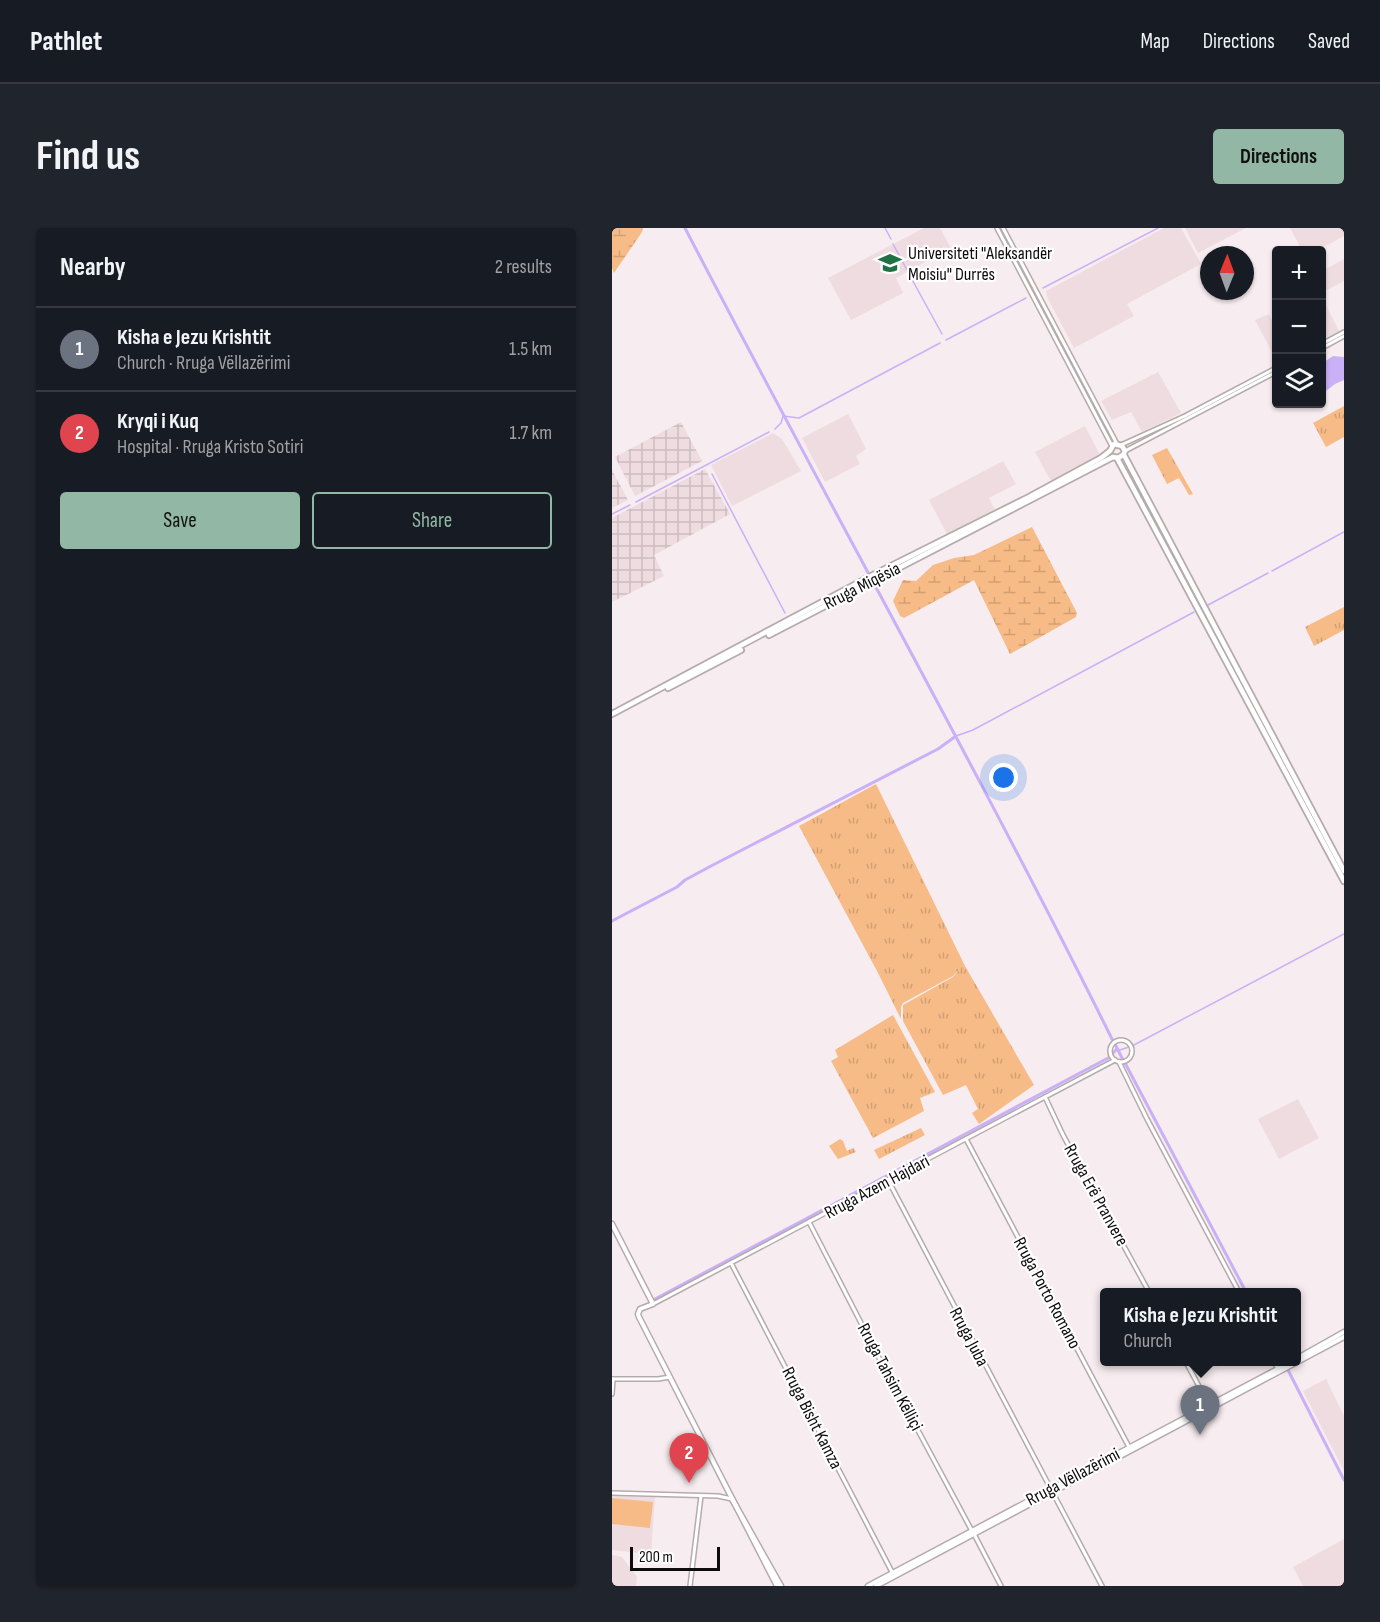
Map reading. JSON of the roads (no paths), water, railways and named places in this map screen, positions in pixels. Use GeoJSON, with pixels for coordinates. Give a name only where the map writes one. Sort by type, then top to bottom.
{"type":"FeatureCollection","features":[{"type":"Feature","properties":{"kind":"main road","name":"Rruga Miqësia"},"geometry":{"type":"LineString","coordinates":[[612,716],[1115,450],[1124,453]]}},
{"type":"Feature","properties":{"kind":"main road"},"geometry":{"type":"LineString","coordinates":[[1115,450],[1124,453],[1344,871]]}},
{"type":"Feature","properties":{"kind":"main road"},"geometry":{"type":"LineString","coordinates":[[1115,450],[1344,881]]}},
{"type":"Feature","properties":{"kind":"main road"},"geometry":{"type":"LineString","coordinates":[[613,1227],[653,1304]]}},
{"type":"Feature","properties":{"kind":"main road","name":"Rruga Azem Hajdari"},"geometry":{"type":"LineString","coordinates":[[653,1304],[638,1311],[639,1317],[670,1377]]}},
{"type":"Feature","properties":{"kind":"main road"},"geometry":{"type":"LineString","coordinates":[[1301,1356],[1344,1332]]}},
{"type":"Feature","properties":{"kind":"main road"},"geometry":{"type":"LineString","coordinates":[[1301,1358],[1344,1337]]}},
{"type":"Feature","properties":{"kind":"main road"},"geometry":{"type":"LineString","coordinates":[[1279,1370],[1286,1366]]}},
{"type":"Feature","properties":{"kind":"main road","name":"Rruga Vëllazërimi"},"geometry":{"type":"LineString","coordinates":[[1051,1491],[1129,1447],[1279,1370]]}},
{"type":"Feature","properties":{"kind":"main road","name":"Rruga Vëllazërimi"},"geometry":{"type":"LineString","coordinates":[[868,1586],[1279,1370]]}},
{"type":"Feature","properties":{"kind":"main road"},"geometry":{"type":"LineString","coordinates":[[670,1377],[779,1586]]}},
{"type":"Feature","properties":{"kind":"main road","name":"Rruga Vëllazërimi"},"geometry":{"type":"LineString","coordinates":[[876,1586],[973,1532]]}},
{"type":"Feature","properties":{"kind":"street"},"geometry":{"type":"LineString","coordinates":[[997,228],[1115,450]]}},
{"type":"Feature","properties":{"kind":"street"},"geometry":{"type":"LineString","coordinates":[[1003,228],[1115,450]]}},
{"type":"Feature","properties":{"kind":"street"},"geometry":{"type":"LineString","coordinates":[[1326,344],[1344,334]]}},
{"type":"Feature","properties":{"kind":"street"},"geometry":{"type":"LineString","coordinates":[[1115,450],[1272,372]]}},
{"type":"Feature","properties":{"kind":"street"},"geometry":{"type":"LineString","coordinates":[[1124,453],[1272,372]]}},
{"type":"Feature","properties":{"kind":"street"},"geometry":{"type":"LineString","coordinates":[[1117,1061],[1127,1060],[1131,1055],[1132,1048],[1126,1041],[1119,1040],[1112,1046],[1111,1054],[1117,1061],[1236,1288]]}},
{"type":"Feature","properties":{"kind":"street","name":"Rruga Azem Hajdari"},"geometry":{"type":"LineString","coordinates":[[653,1304],[1117,1061]]}},
{"type":"Feature","properties":{"kind":"street","name":"Rruga Erë Pranvere"},"geometry":{"type":"LineString","coordinates":[[1045,1097],[1063,1135],[1146,1288]]}},
{"type":"Feature","properties":{"kind":"street","name":"Rruga Porto Romano"},"geometry":{"type":"LineString","coordinates":[[966,1139],[1129,1447]]}},
{"type":"Feature","properties":{"kind":"street","name":"Rruga Juba"},"geometry":{"type":"LineString","coordinates":[[888,1180],[1102,1586]]}},
{"type":"Feature","properties":{"kind":"street","name":"Rruga Tahsim Këlliçi"},"geometry":{"type":"LineString","coordinates":[[809,1222],[1001,1586]]}},
{"type":"Feature","properties":{"kind":"street","name":"Rruga Bisht Kamza"},"geometry":{"type":"LineString","coordinates":[[731,1263],[893,1573]]}},
{"type":"Feature","properties":{"kind":"street"},"geometry":{"type":"LineString","coordinates":[[1188,1366],[1209,1405]]}},
{"type":"Feature","properties":{"kind":"street"},"geometry":{"type":"LineString","coordinates":[[1276,1366],[1279,1370]]}},
{"type":"Feature","properties":{"kind":"street"},"geometry":{"type":"LineString","coordinates":[[612,1394],[612,1379],[670,1377]]}},
{"type":"Feature","properties":{"kind":"street"},"geometry":{"type":"LineString","coordinates":[[612,1493],[732,1499]]}},
{"type":"Feature","properties":{"kind":"street"},"geometry":{"type":"LineString","coordinates":[[690,1586],[701,1496]]}},
{"type":"Feature","properties":{"kind":"waterway"},"geometry":{"type":"LineString","coordinates":[[685,228],[1009,837],[1113,1041]]}},
{"type":"Feature","properties":{"kind":"waterway"},"geometry":{"type":"LineString","coordinates":[[885,228],[891,239]]}},
{"type":"Feature","properties":{"kind":"waterway"},"geometry":{"type":"LineString","coordinates":[[1043,288],[1158,228]]}},
{"type":"Feature","properties":{"kind":"waterway"},"geometry":{"type":"LineString","coordinates":[[893,244],[907,270]]}},
{"type":"Feature","properties":{"kind":"waterway"},"geometry":{"type":"LineString","coordinates":[[909,274],[942,334]]}},
{"type":"Feature","properties":{"kind":"waterway"},"geometry":{"type":"LineString","coordinates":[[946,340],[1026,298]]}},
{"type":"Feature","properties":{"kind":"waterway"},"geometry":{"type":"LineString","coordinates":[[775,429],[781,423],[783,416],[799,418],[940,343]]}},
{"type":"Feature","properties":{"kind":"waterway"},"geometry":{"type":"LineString","coordinates":[[636,502],[769,432]]}},
{"type":"Feature","properties":{"kind":"waterway"},"geometry":{"type":"LineString","coordinates":[[712,474],[785,613]]}},
{"type":"Feature","properties":{"kind":"waterway"},"geometry":{"type":"LineString","coordinates":[[612,514],[630,505]]}},
{"type":"Feature","properties":{"kind":"waterway"},"geometry":{"type":"LineString","coordinates":[[1272,571],[1344,532]]}},
{"type":"Feature","properties":{"kind":"waterway"},"geometry":{"type":"LineString","coordinates":[[1208,605],[1268,573]]}},
{"type":"Feature","properties":{"kind":"waterway"},"geometry":{"type":"LineString","coordinates":[[956,736],[973,730],[1194,612]]}},
{"type":"Feature","properties":{"kind":"waterway"},"geometry":{"type":"LineString","coordinates":[[612,921],[677,887],[711,866],[938,749],[956,736]]}},
{"type":"Feature","properties":{"kind":"waterway"},"geometry":{"type":"LineString","coordinates":[[1132,1046],[1344,934]]}},
{"type":"Feature","properties":{"kind":"waterway"},"geometry":{"type":"LineString","coordinates":[[1115,1044],[1123,1060]]}},
{"type":"Feature","properties":{"kind":"waterway"},"geometry":{"type":"LineString","coordinates":[[1117,1049],[1129,1047]]}},
{"type":"Feature","properties":{"kind":"waterway"},"geometry":{"type":"LineString","coordinates":[[1112,1054],[1117,1049]]}},
{"type":"Feature","properties":{"kind":"waterway"},"geometry":{"type":"LineString","coordinates":[[655,1299],[1110,1057]]}},
{"type":"Feature","properties":{"kind":"waterway"},"geometry":{"type":"LineString","coordinates":[[1125,1063],[1244,1288]]}},
{"type":"Feature","properties":{"kind":"waterway"},"geometry":{"type":"LineString","coordinates":[[1285,1366],[1344,1480]]}},
{"type":"Feature","properties":{"kind":"place","name":"Universiteti \"Aleksandër Moisiu\" Durrës"},"geometry":{"type":"Point","coordinates":[890,263]}},
{"type":"Feature","properties":{"kind":"place","name":"Kisha e Jezu Krishtit"},"geometry":{"type":"Point","coordinates":[1200,1435]}},
{"type":"Feature","properties":{"kind":"place","name":"Kryqi i Kuq"},"geometry":{"type":"Point","coordinates":[689,1483]}}]}
